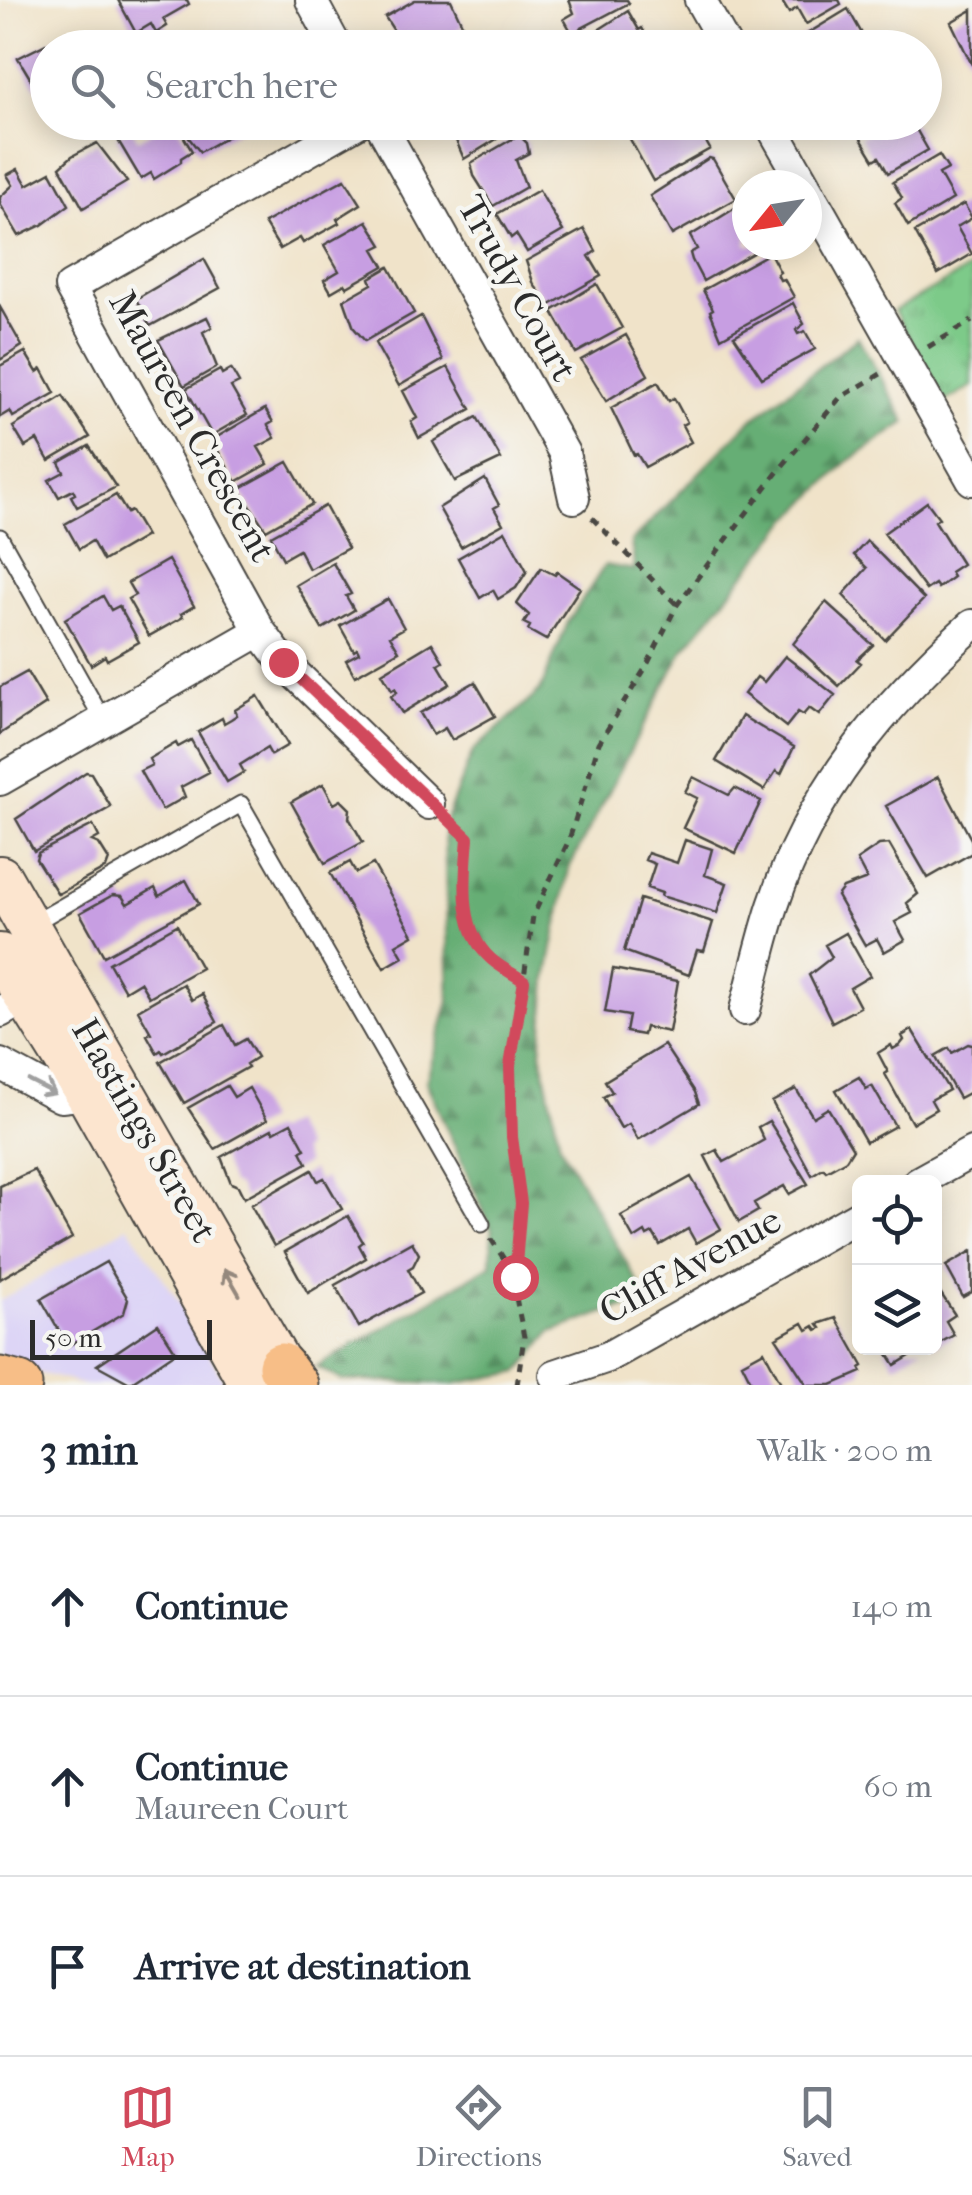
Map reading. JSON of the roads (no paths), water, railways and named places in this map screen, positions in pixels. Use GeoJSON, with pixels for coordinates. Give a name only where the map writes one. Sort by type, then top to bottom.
{"type":"FeatureCollection","features":[{"type":"Feature","properties":{"kind":"main road","name":"Hastings Street"},"geometry":{"type":"LineString","coordinates":[[0,877],[28,997],[87,1094],[278,1380]]}},
{"type":"Feature","properties":{"kind":"main road","name":"Hastings Street"},"geometry":{"type":"LineString","coordinates":[[28,997],[278,1380]]}},
{"type":"Feature","properties":{"kind":"main road"},"geometry":{"type":"LineString","coordinates":[[0,1380],[19,1385]]}},
{"type":"Feature","properties":{"kind":"street"},"geometry":{"type":"LineString","coordinates":[[310,0],[327,30]]}},
{"type":"Feature","properties":{"kind":"street"},"geometry":{"type":"LineString","coordinates":[[700,0],[717,30]]}},
{"type":"Feature","properties":{"kind":"street","name":"Maureen Crescent"},"geometry":{"type":"LineString","coordinates":[[260,631],[70,287],[327,140]]}},
{"type":"Feature","properties":{"kind":"street","name":"Trudy Court"},"geometry":{"type":"LineString","coordinates":[[389,140],[564,453],[574,498]]}},
{"type":"Feature","properties":{"kind":"street"},"geometry":{"type":"LineString","coordinates":[[780,140],[797,170]]}},
{"type":"Feature","properties":{"kind":"street"},"geometry":{"type":"LineString","coordinates":[[822,215],[972,480]]}},
{"type":"Feature","properties":{"kind":"street"},"geometry":{"type":"LineString","coordinates":[[745,1010],[773,904],[819,801],[879,718],[972,625]]}},
{"type":"Feature","properties":{"kind":"street"},"geometry":{"type":"LineString","coordinates":[[0,780],[260,631],[283,662],[428,804]]}},
{"type":"Feature","properties":{"kind":"street"},"geometry":{"type":"LineString","coordinates":[[0,1064],[61,1097],[87,1094]]}},
{"type":"Feature","properties":{"kind":"street"},"geometry":{"type":"LineString","coordinates":[[931,1175],[972,1152]]}},
{"type":"Feature","properties":{"kind":"street","name":"Cliff Avenue"},"geometry":{"type":"LineString","coordinates":[[555,1375],[608,1358],[852,1221]]}},
{"type":"Feature","properties":{"kind":"lane"},"geometry":{"type":"LineString","coordinates":[[0,538],[103,720]]}},
{"type":"Feature","properties":{"kind":"lane"},"geometry":{"type":"LineString","coordinates":[[14,939],[242,804],[482,1224]]}}]}
